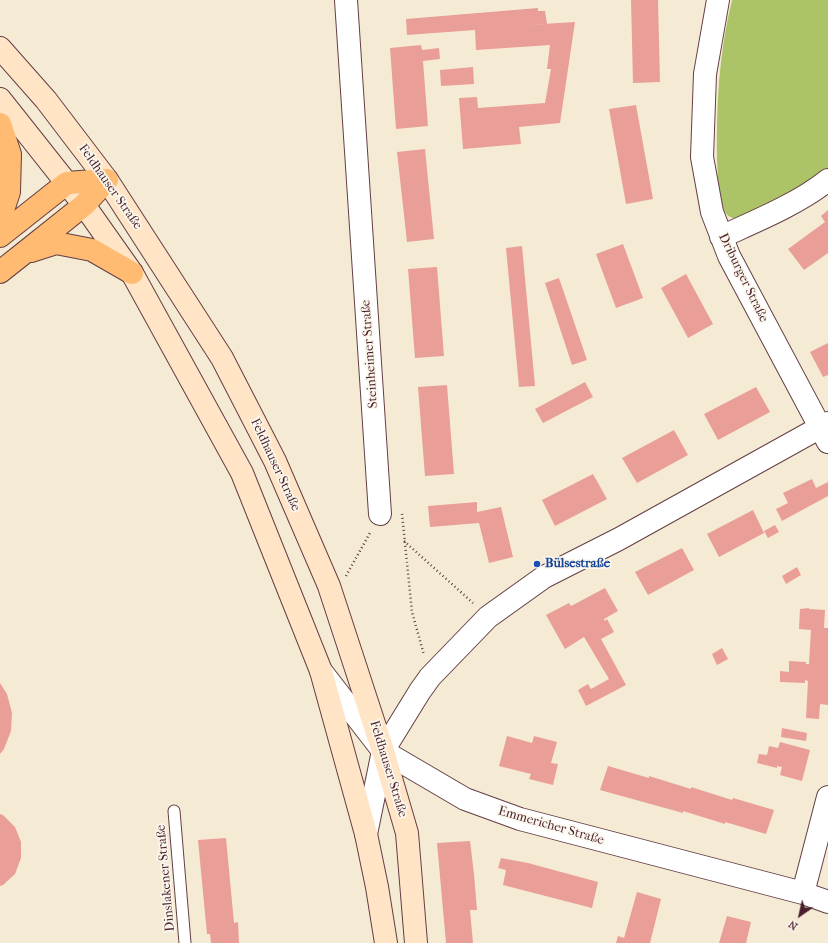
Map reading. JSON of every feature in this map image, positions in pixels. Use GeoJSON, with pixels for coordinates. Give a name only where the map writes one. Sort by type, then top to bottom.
{"type":"FeatureCollection","features":[{"type":"Feature","properties":{"kind":"highway"},"geometry":{"type":"LineString","coordinates":[[0,124],[10,154],[8,192],[0,219]]}},
{"type":"Feature","properties":{"kind":"highway"},"geometry":{"type":"LineString","coordinates":[[0,236],[67,183],[107,180]]}},
{"type":"Feature","properties":{"kind":"highway"},"geometry":{"type":"LineString","coordinates":[[0,272],[84,205],[107,180]]}},
{"type":"Feature","properties":{"kind":"highway"},"geometry":{"type":"LineString","coordinates":[[24,253],[56,243],[85,248],[102,254],[132,273]]}},
{"type":"Feature","properties":{"kind":"street","name":"Steinheimer Straße"},"geometry":{"type":"LineString","coordinates":[[346,0],[380,514]]}},
{"type":"Feature","properties":{"kind":"street","name":"Driburger Straße"},"geometry":{"type":"LineString","coordinates":[[718,0],[705,74],[702,157],[712,212],[729,256],[825,430]]}},
{"type":"Feature","properties":{"kind":"street","name":"Feldhauser Straße"},"geometry":{"type":"LineString","coordinates":[[0,48],[46,100],[107,180],[222,358],[275,461],[329,586],[408,833],[416,943]]}},
{"type":"Feature","properties":{"kind":"street"},"geometry":{"type":"LineString","coordinates":[[0,99],[84,205],[132,273],[242,473],[321,671],[366,834],[377,887],[386,943]]}},
{"type":"Feature","properties":{"kind":"street"},"geometry":{"type":"LineString","coordinates":[[721,237],[770,214],[817,189],[828,180]]}},
{"type":"Feature","properties":{"kind":"street"},"geometry":{"type":"LineString","coordinates":[[366,834],[383,751],[430,677],[488,617],[544,577],[825,430]]}},
{"type":"Feature","properties":{"kind":"street","name":"Emmericher Straße"},"geometry":{"type":"LineString","coordinates":[[321,671],[383,751],[465,799],[520,819],[803,893],[828,902]]}},
{"type":"Feature","properties":{"kind":"street"},"geometry":{"type":"LineString","coordinates":[[803,893],[828,797]]}},
{"type":"Feature","properties":{"kind":"lane","name":"Dinslakener Straße"},"geometry":{"type":"LineString","coordinates":[[174,811],[185,943]]}},
{"type":"Feature","properties":{"kind":"path"},"geometry":{"type":"LineString","coordinates":[[333,598],[380,514],[401,507],[403,540],[412,612],[430,677]]}},
{"type":"Feature","properties":{"kind":"path"},"geometry":{"type":"LineString","coordinates":[[403,540],[488,617]]}},
{"type":"Feature","properties":{"kind":"green space"},"geometry":{"type":"Polygon","coordinates":[[[732,0],[828,0],[828,168],[792,193],[738,219],[727,215],[723,207],[719,187],[717,161],[719,80],[724,40],[732,0]]]}},
{"type":"Feature","properties":{"kind":"building"},"geometry":{"type":"Polygon","coordinates":[[[631,0],[658,0],[660,82],[633,83],[631,0]]]}},
{"type":"Feature","properties":{"kind":"building"},"geometry":{"type":"Polygon","coordinates":[[[538,8],[538,11],[545,11],[547,24],[575,22],[560,123],[519,127],[521,144],[463,149],[459,98],[477,97],[478,108],[545,103],[551,69],[547,69],[550,45],[476,50],[475,30],[407,35],[406,19],[538,8]]]}},
{"type":"Feature","properties":{"kind":"building"},"geometry":{"type":"Polygon","coordinates":[[[421,45],[422,50],[439,48],[440,59],[423,61],[428,126],[396,129],[390,48],[421,45]]]}},
{"type":"Feature","properties":{"kind":"building"},"geometry":{"type":"Polygon","coordinates":[[[473,67],[474,84],[441,86],[440,70],[473,67]]]}},
{"type":"Feature","properties":{"kind":"building"},"geometry":{"type":"Polygon","coordinates":[[[636,105],[653,199],[626,204],[609,109],[636,105]]]}},
{"type":"Feature","properties":{"kind":"building"},"geometry":{"type":"Polygon","coordinates":[[[425,149],[434,239],[407,242],[397,152],[425,149]]]}},
{"type":"Feature","properties":{"kind":"building"},"geometry":{"type":"Polygon","coordinates":[[[828,210],[828,253],[804,270],[788,249],[825,222],[821,216],[828,210]]]}},
{"type":"Feature","properties":{"kind":"building"},"geometry":{"type":"Polygon","coordinates":[[[623,244],[643,298],[616,308],[596,254],[623,244]]]}},
{"type":"Feature","properties":{"kind":"building"},"geometry":{"type":"Polygon","coordinates":[[[522,246],[535,386],[519,387],[506,248],[522,246]]]}},
{"type":"Feature","properties":{"kind":"building"},"geometry":{"type":"Polygon","coordinates":[[[437,267],[444,356],[415,358],[408,269],[437,267]]]}},
{"type":"Feature","properties":{"kind":"building"},"geometry":{"type":"Polygon","coordinates":[[[686,274],[713,324],[688,338],[661,288],[686,274]]]}},
{"type":"Feature","properties":{"kind":"building"},"geometry":{"type":"Polygon","coordinates":[[[559,278],[587,360],[572,365],[545,283],[559,278]]]}},
{"type":"Feature","properties":{"kind":"building"},"geometry":{"type":"Polygon","coordinates":[[[828,343],[828,375],[823,377],[810,352],[828,343]]]}},
{"type":"Feature","properties":{"kind":"building"},"geometry":{"type":"Polygon","coordinates":[[[585,382],[593,397],[543,423],[535,409],[585,382]]]}},
{"type":"Feature","properties":{"kind":"building"},"geometry":{"type":"Polygon","coordinates":[[[447,385],[454,474],[425,476],[418,387],[447,385]]]}},
{"type":"Feature","properties":{"kind":"building"},"geometry":{"type":"Polygon","coordinates":[[[756,387],[770,412],[718,440],[704,414],[756,387]]]}},
{"type":"Feature","properties":{"kind":"building"},"geometry":{"type":"Polygon","coordinates":[[[674,430],[688,455],[637,483],[622,458],[674,430]]]}},
{"type":"Feature","properties":{"kind":"building"},"geometry":{"type":"Polygon","coordinates":[[[593,474],[607,499],[555,526],[542,500],[593,474]]]}},
{"type":"Feature","properties":{"kind":"building"},"geometry":{"type":"Polygon","coordinates":[[[812,479],[816,488],[828,482],[828,496],[782,521],[776,509],[788,503],[783,493],[812,479]]]}},
{"type":"Feature","properties":{"kind":"building"},"geometry":{"type":"Polygon","coordinates":[[[477,502],[477,512],[501,507],[513,557],[489,563],[479,523],[430,527],[428,506],[477,502]]]}},
{"type":"Feature","properties":{"kind":"building"},"geometry":{"type":"Polygon","coordinates":[[[753,510],[764,533],[719,557],[707,534],[753,510]]]}},
{"type":"Feature","properties":{"kind":"building"},"geometry":{"type":"Polygon","coordinates":[[[775,525],[779,532],[768,538],[764,531],[775,525]]]}},
{"type":"Feature","properties":{"kind":"building"},"geometry":{"type":"Polygon","coordinates":[[[682,548],[694,570],[648,595],[635,572],[682,548]]]}},
{"type":"Feature","properties":{"kind":"building"},"geometry":{"type":"Polygon","coordinates":[[[797,567],[801,575],[786,584],[782,576],[797,567]]]}},
{"type":"Feature","properties":{"kind":"building"},"geometry":{"type":"Polygon","coordinates":[[[605,588],[618,611],[604,619],[605,621],[607,619],[614,632],[601,639],[626,685],[586,706],[578,690],[588,684],[591,689],[609,679],[584,637],[565,649],[546,615],[569,603],[571,606],[605,588]]]}},
{"type":"Feature","properties":{"kind":"building"},"geometry":{"type":"Polygon","coordinates":[[[809,608],[825,610],[824,628],[828,628],[828,705],[820,704],[819,719],[806,718],[808,681],[805,680],[805,683],[780,682],[780,671],[789,672],[789,661],[806,662],[806,664],[809,664],[811,630],[799,629],[800,609],[809,608]]]}},
{"type":"Feature","properties":{"kind":"building"},"geometry":{"type":"Polygon","coordinates":[[[722,648],[728,659],[717,665],[712,654],[722,648]]]}},
{"type":"Feature","properties":{"kind":"building"},"geometry":{"type":"Polygon","coordinates":[[[0,683],[7,694],[12,713],[11,731],[4,749],[0,754],[0,683]]]}},
{"type":"Feature","properties":{"kind":"building"},"geometry":{"type":"Polygon","coordinates":[[[782,728],[807,733],[806,741],[781,737],[782,728]]]}},
{"type":"Feature","properties":{"kind":"building"},"geometry":{"type":"Polygon","coordinates":[[[507,736],[532,743],[534,736],[557,742],[551,763],[558,764],[553,785],[529,779],[531,774],[499,766],[507,736]]]}},
{"type":"Feature","properties":{"kind":"building"},"geometry":{"type":"Polygon","coordinates":[[[780,742],[810,750],[802,781],[780,775],[782,767],[777,766],[777,768],[757,763],[759,754],[767,755],[769,746],[778,748],[780,742]]]}},
{"type":"Feature","properties":{"kind":"building"},"geometry":{"type":"Polygon","coordinates":[[[608,766],[774,810],[766,834],[600,790],[608,766]]]}},
{"type":"Feature","properties":{"kind":"building"},"geometry":{"type":"Polygon","coordinates":[[[0,814],[3,815],[15,827],[21,842],[21,858],[15,874],[0,886],[0,814]]]}},
{"type":"Feature","properties":{"kind":"building"},"geometry":{"type":"Polygon","coordinates":[[[226,838],[234,923],[238,922],[239,943],[211,943],[210,934],[207,934],[198,840],[226,838]]]}},
{"type":"Feature","properties":{"kind":"building"},"geometry":{"type":"Polygon","coordinates":[[[470,841],[477,910],[470,910],[473,943],[446,943],[437,843],[470,841]]]}},
{"type":"Feature","properties":{"kind":"building"},"geometry":{"type":"Polygon","coordinates":[[[501,858],[528,863],[598,882],[592,908],[503,885],[506,870],[498,868],[501,858]]]}},
{"type":"Feature","properties":{"kind":"building"},"geometry":{"type":"Polygon","coordinates":[[[637,892],[661,899],[650,943],[616,943],[618,936],[624,938],[637,892]]]}},
{"type":"Feature","properties":{"kind":"building"},"geometry":{"type":"Polygon","coordinates":[[[727,916],[751,922],[746,943],[719,943],[727,916]]]}},
{"type":"Feature","properties":{"kind":"place","name":"Bülsestraße"},"geometry":{"type":"Point","coordinates":[537,564]}}]}
